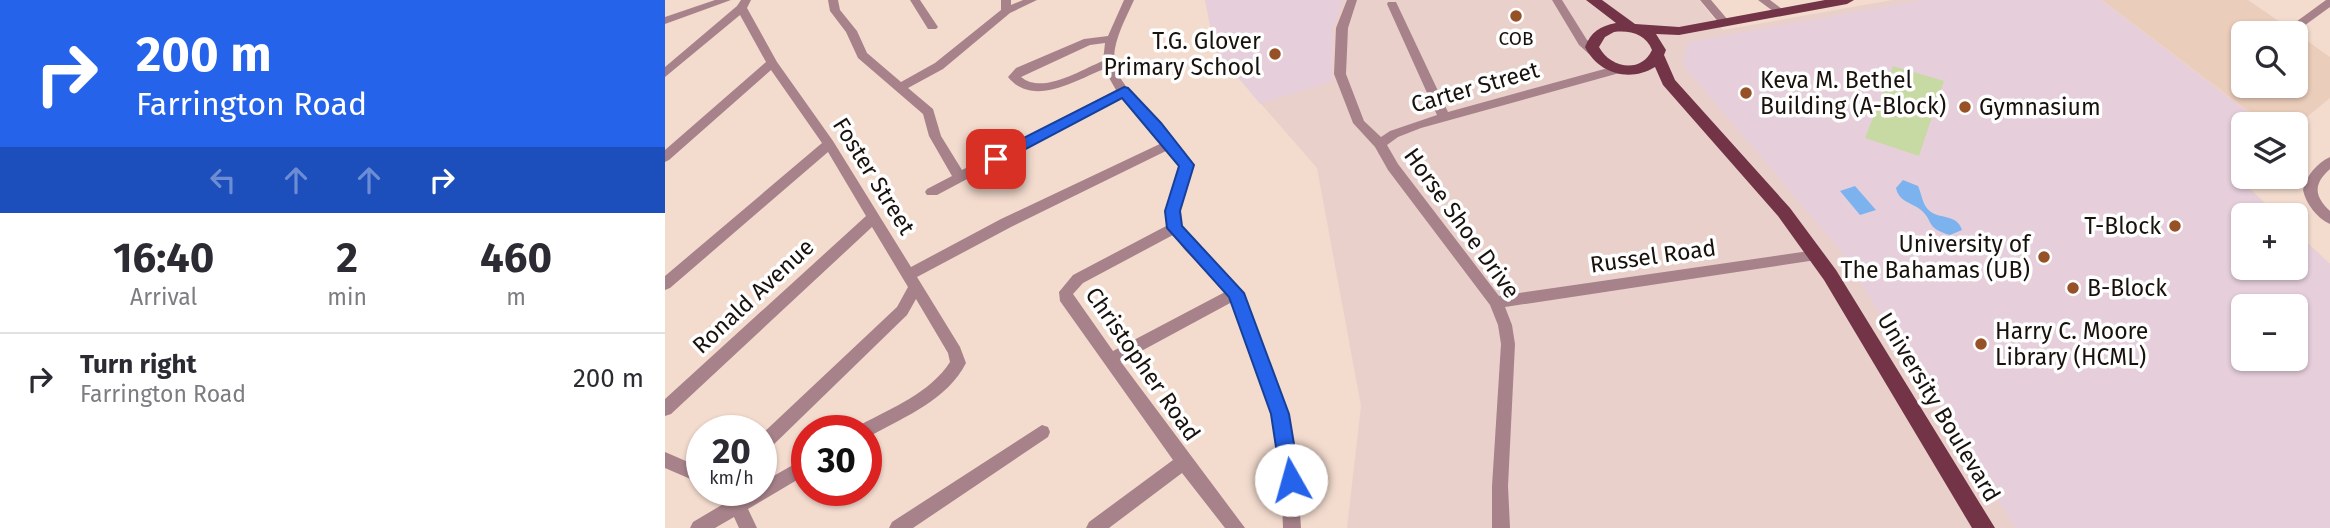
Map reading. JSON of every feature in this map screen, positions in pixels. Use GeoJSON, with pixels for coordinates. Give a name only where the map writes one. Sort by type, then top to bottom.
{"type":"FeatureCollection","features":[{"type":"Feature","properties":{"kind":"main road"},"geometry":{"type":"LineString","coordinates":[[1595,51],[1605,31],[1633,28],[1679,31],[1847,0]]}},
{"type":"Feature","properties":{"kind":"main road"},"geometry":{"type":"LineString","coordinates":[[1595,1],[1595,51]]}},
{"type":"Feature","properties":{"kind":"main road"},"geometry":{"type":"LineString","coordinates":[[1595,1],[1633,28],[1649,34],[1658,50]]}},
{"type":"Feature","properties":{"kind":"main road"},"geometry":{"type":"LineString","coordinates":[[1595,51],[1619,69],[1640,68],[1649,65],[1658,50],[1679,31]]}},
{"type":"Feature","properties":{"kind":"main road","name":"University Boulevard"},"geometry":{"type":"LineString","coordinates":[[1658,50],[1668,82]]}},
{"type":"Feature","properties":{"kind":"main road","name":"University Boulevard"},"geometry":{"type":"LineString","coordinates":[[1640,68],[1668,82],[1784,212],[1851,308],[1984,528]]}},
{"type":"Feature","properties":{"kind":"street"},"geometry":{"type":"LineString","coordinates":[[665,21],[726,0]]}},
{"type":"Feature","properties":{"kind":"street"},"geometry":{"type":"LineString","coordinates":[[833,0],[835,11],[851,31],[862,55],[929,112],[935,136],[959,176]]}},
{"type":"Feature","properties":{"kind":"street"},"geometry":{"type":"LineString","coordinates":[[915,0],[932,27]]}},
{"type":"Feature","properties":{"kind":"street"},"geometry":{"type":"LineString","coordinates":[[900,87],[939,66],[1006,6],[1032,0]]}},
{"type":"Feature","properties":{"kind":"street"},"geometry":{"type":"LineString","coordinates":[[1129,0],[1110,39],[1107,64],[1114,81],[1172,144],[1187,165],[1172,211],[1174,228],[1236,293],[1280,414],[1288,453],[1292,528]]}},
{"type":"Feature","properties":{"kind":"street","name":"Horse Shoe Drive"},"geometry":{"type":"LineString","coordinates":[[1352,0],[1342,28],[1340,74],[1359,123],[1380,144],[1393,167],[1496,302],[1505,326],[1508,344],[1500,486],[1501,528]]}},
{"type":"Feature","properties":{"kind":"street"},"geometry":{"type":"LineString","coordinates":[[1557,0],[1583,41],[1595,51],[1595,67],[1584,76]]}},
{"type":"Feature","properties":{"kind":"street"},"geometry":{"type":"LineString","coordinates":[[1705,0],[1724,22]]}},
{"type":"Feature","properties":{"kind":"street"},"geometry":{"type":"LineString","coordinates":[[1763,0],[1781,12]]}},
{"type":"Feature","properties":{"kind":"street"},"geometry":{"type":"LineString","coordinates":[[2305,21],[2330,1]]}},
{"type":"Feature","properties":{"kind":"street"},"geometry":{"type":"LineString","coordinates":[[665,73],[744,4]]}},
{"type":"Feature","properties":{"kind":"street","name":"Foster Street"},"geometry":{"type":"LineString","coordinates":[[744,4],[772,64],[829,144],[955,352],[958,363],[947,378],[912,404],[882,421]]}},
{"type":"Feature","properties":{"kind":"street"},"geometry":{"type":"LineString","coordinates":[[1392,4],[1444,118]]}},
{"type":"Feature","properties":{"kind":"street"},"geometry":{"type":"LineString","coordinates":[[2317,13],[2330,19]]}},
{"type":"Feature","properties":{"kind":"street"},"geometry":{"type":"LineString","coordinates":[[1107,64],[1046,88],[1027,87],[1014,77],[1020,71],[1084,43],[1110,39]]}},
{"type":"Feature","properties":{"kind":"street"},"geometry":{"type":"LineString","coordinates":[[665,157],[772,64]]}},
{"type":"Feature","properties":{"kind":"street","name":"Carter Street"},"geometry":{"type":"LineString","coordinates":[[1380,144],[1404,130],[1584,76],[1619,69]]}},
{"type":"Feature","properties":{"kind":"street"},"geometry":{"type":"LineString","coordinates":[[932,192],[1124,91]]}},
{"type":"Feature","properties":{"kind":"street"},"geometry":{"type":"LineString","coordinates":[[665,284],[829,144]]}},
{"type":"Feature","properties":{"kind":"street"},"geometry":{"type":"LineString","coordinates":[[777,431],[902,311],[912,281],[1006,223],[1172,144]]}},
{"type":"Feature","properties":{"kind":"street"},"geometry":{"type":"LineString","coordinates":[[2330,162],[2312,178],[2309,186],[2311,198],[2330,219]]}},
{"type":"Feature","properties":{"kind":"street","name":"Ronald Avenue"},"geometry":{"type":"LineString","coordinates":[[665,409],[873,218]]}},
{"type":"Feature","properties":{"kind":"street","name":"Christopher Road"},"geometry":{"type":"LineString","coordinates":[[1174,228],[1078,279],[1066,292],[1069,304],[1112,359],[1184,462],[1236,528]]}},
{"type":"Feature","properties":{"kind":"street","name":"Russel Road"},"geometry":{"type":"LineString","coordinates":[[1496,302],[1816,256]]}},
{"type":"Feature","properties":{"kind":"street"},"geometry":{"type":"LineString","coordinates":[[1112,359],[1236,293]]}},
{"type":"Feature","properties":{"kind":"street"},"geometry":{"type":"LineString","coordinates":[[898,528],[1042,432]]}},
{"type":"Feature","properties":{"kind":"street"},"geometry":{"type":"LineString","coordinates":[[665,460],[686,469]]}},
{"type":"Feature","properties":{"kind":"street"},"geometry":{"type":"LineString","coordinates":[[1095,528],[1184,462]]}},
{"type":"Feature","properties":{"kind":"street"},"geometry":{"type":"LineString","coordinates":[[699,528],[735,506]]}},
{"type":"Feature","properties":{"kind":"street"},"geometry":{"type":"LineString","coordinates":[[737,506],[748,528]]}},
{"type":"Feature","properties":{"kind":"shaded area"},"geometry":{"type":"Polygon","coordinates":[[[1205,0],[1699,0],[1723,30],[1892,0],[2102,0],[2248,112],[2231,112],[2231,189],[2250,189],[2265,203],[2231,203],[2231,280],[2308,280],[2308,243],[2330,264],[2330,528],[1347,528],[1361,406],[1317,168],[1215,51],[1205,0]]]}},
{"type":"Feature","properties":{"kind":"shaded area","name":"T.G. Glover Primary School"},"geometry":{"type":"Polygon","coordinates":[[[1205,0],[1343,0],[1333,28],[1333,81],[1260,104],[1216,50],[1205,0]]]}},
{"type":"Feature","properties":{"kind":"shaded area","name":"University of The Bahamas (UB)"},"geometry":{"type":"Polygon","coordinates":[[[1923,0],[2101,0],[2248,112],[2231,112],[2231,189],[2249,189],[2264,203],[2231,203],[2231,280],[2308,280],[2308,244],[2330,264],[2330,528],[2016,528],[1840,250],[1682,64],[1688,42],[1923,0]]]}},
{"type":"Feature","properties":{"kind":"shaded area"},"geometry":{"type":"Polygon","coordinates":[[[2102,0],[2248,0],[2279,21],[2231,21],[2231,98],[2308,98],[2308,41],[2330,57],[2330,98],[2308,116],[2308,112],[2249,112],[2102,0]]]}},
{"type":"Feature","properties":{"kind":"green space"},"geometry":{"type":"Polygon","coordinates":[[[1893,66],[1944,81],[1919,156],[1865,138],[1893,66]]]}},
{"type":"Feature","properties":{"kind":"water"},"geometry":{"type":"Polygon","coordinates":[[[1903,180],[1918,186],[1930,211],[1956,221],[1962,230],[1950,235],[1933,227],[1921,210],[1898,193],[1896,188],[1903,180]]]}},
{"type":"Feature","properties":{"kind":"water"},"geometry":{"type":"Polygon","coordinates":[[[1855,186],[1876,210],[1860,215],[1840,191],[1855,186]]]}},
{"type":"Feature","properties":{"kind":"place","name":"COB"},"geometry":{"type":"Point","coordinates":[1516,16]}},
{"type":"Feature","properties":{"kind":"place","name":"T.G. Glover Primary School"},"geometry":{"type":"Point","coordinates":[1275,54]}},
{"type":"Feature","properties":{"kind":"place","name":"Keva M. Bethel Building (A-Block)"},"geometry":{"type":"Point","coordinates":[1746,93]}},
{"type":"Feature","properties":{"kind":"place","name":"Gymnasium"},"geometry":{"type":"Point","coordinates":[1965,107]}},
{"type":"Feature","properties":{"kind":"place","name":"T-Block"},"geometry":{"type":"Point","coordinates":[2175,226]}},
{"type":"Feature","properties":{"kind":"place","name":"University of The Bahamas (UB)"},"geometry":{"type":"Point","coordinates":[2044,257]}},
{"type":"Feature","properties":{"kind":"place","name":"B-Block"},"geometry":{"type":"Point","coordinates":[2073,288]}},
{"type":"Feature","properties":{"kind":"place","name":"Harry C. Moore Library (HCML)"},"geometry":{"type":"Point","coordinates":[1981,344]}},
{"type":"Feature","properties":{"kind":"route"},"geometry":{"type":"LineString","coordinates":[[996,159],[1124,91],[1172,144],[1187,165],[1172,211],[1174,228],[1236,293],[1280,414],[1291,480]]}}]}
